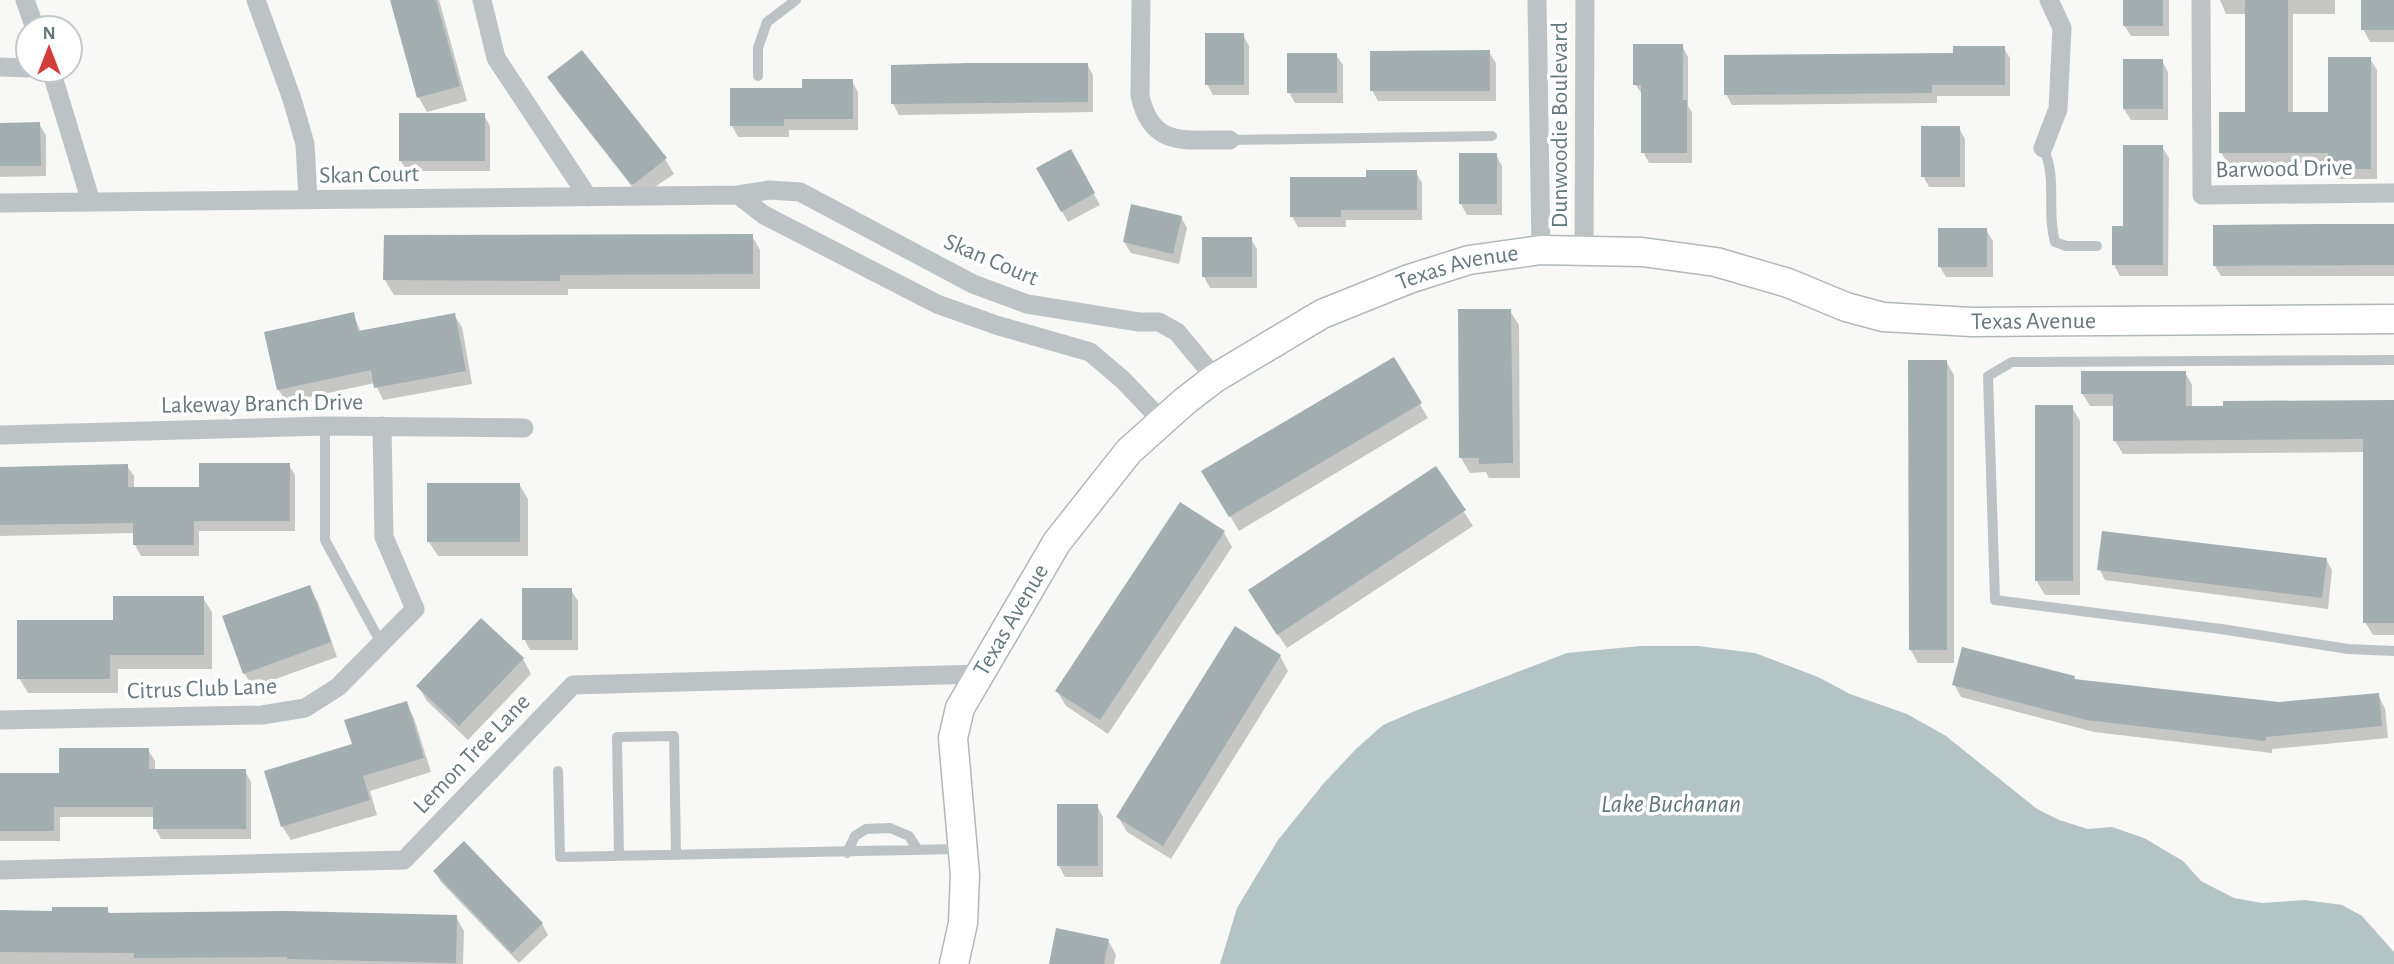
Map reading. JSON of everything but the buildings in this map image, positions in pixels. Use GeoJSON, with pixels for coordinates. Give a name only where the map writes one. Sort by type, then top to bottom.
{"type":"FeatureCollection","features":[{"type":"Feature","properties":{"kind":"street"},"geometry":{"type":"LineString","coordinates":[[256,0],[292,99],[305,144],[308,200]]}},
{"type":"Feature","properties":{"kind":"street"},"geometry":{"type":"LineString","coordinates":[[482,0],[496,58],[588,197]]}},
{"type":"Feature","properties":{"kind":"street"},"geometry":{"type":"LineString","coordinates":[[1141,0],[1140,96],[1150,123],[1174,139],[1230,140]]}},
{"type":"Feature","properties":{"kind":"street","name":"Dunwoodie Boulevard"},"geometry":{"type":"LineString","coordinates":[[1537,0],[1541,250]]}},
{"type":"Feature","properties":{"kind":"street","name":"Dunwoodie Boulevard"},"geometry":{"type":"LineString","coordinates":[[1584,250],[1585,0]]}},
{"type":"Feature","properties":{"kind":"street"},"geometry":{"type":"LineString","coordinates":[[2043,148],[2058,109],[2062,28],[2049,0]]}},
{"type":"Feature","properties":{"kind":"street","name":"Barwood Drive"},"geometry":{"type":"LineString","coordinates":[[2201,0],[2202,195],[2394,192]]}},
{"type":"Feature","properties":{"kind":"street"},"geometry":{"type":"LineString","coordinates":[[55,84],[91,202]]}},
{"type":"Feature","properties":{"kind":"street","name":"Skan Court"},"geometry":{"type":"LineString","coordinates":[[0,203],[738,195],[769,190],[800,192],[973,284],[1027,304],[1105,317],[1159,322],[1177,332],[1215,378]]}},
{"type":"Feature","properties":{"kind":"street"},"geometry":{"type":"LineString","coordinates":[[738,195],[764,215],[937,304],[1090,352],[1123,380],[1162,421]]}},
{"type":"Feature","properties":{"kind":"street","name":"Texas Avenue"},"geometry":{"type":"LineString","coordinates":[[954,964],[963,923],[965,875],[953,738],[960,708],[1057,542],[1129,451],[1215,378],[1322,314],[1409,279],[1469,260],[1541,250],[1584,250],[1642,252],[1716,262],[1788,283],[1846,307],[1883,317],[1972,322],[2394,319]]}},
{"type":"Feature","properties":{"kind":"street","name":"Lakeway Branch Drive"},"geometry":{"type":"LineString","coordinates":[[0,435],[326,426],[524,428]]}},
{"type":"Feature","properties":{"kind":"street","name":"Citrus Club Lane"},"geometry":{"type":"LineString","coordinates":[[0,720],[262,715],[305,708],[338,687],[415,609],[384,537],[382,426]]}},
{"type":"Feature","properties":{"kind":"street","name":"Lemon Tree Lane"},"geometry":{"type":"LineString","coordinates":[[0,870],[404,860],[573,685],[980,674]]}},
{"type":"Feature","properties":{"kind":"lane"},"geometry":{"type":"LineString","coordinates":[[758,76],[758,48],[767,22],[796,0]]}},
{"type":"Feature","properties":{"kind":"lane"},"geometry":{"type":"LineString","coordinates":[[1230,140],[1492,136]]}},
{"type":"Feature","properties":{"kind":"lane"},"geometry":{"type":"LineString","coordinates":[[2043,148],[2050,162],[2050,224],[2055,242],[2066,246],[2098,246]]}},
{"type":"Feature","properties":{"kind":"lane"},"geometry":{"type":"LineString","coordinates":[[2394,360],[2012,362],[1988,376],[1995,600],[2221,629],[2348,649],[2394,651]]}},
{"type":"Feature","properties":{"kind":"lane"},"geometry":{"type":"LineString","coordinates":[[326,426],[326,540],[381,643]]}},
{"type":"Feature","properties":{"kind":"lane"},"geometry":{"type":"LineString","coordinates":[[619,856],[617,737],[663,736],[674,736],[676,855]]}},
{"type":"Feature","properties":{"kind":"lane"},"geometry":{"type":"LineString","coordinates":[[558,771],[560,857],[963,849]]}},
{"type":"Feature","properties":{"kind":"lane"},"geometry":{"type":"LineString","coordinates":[[846,853],[855,836],[866,829],[890,828],[909,836],[918,850]]}},
{"type":"Feature","properties":{"kind":"water","name":"Lake Buchanan"},"geometry":{"type":"Polygon","coordinates":[[[1641,646],[1698,646],[1755,653],[1818,677],[1850,694],[1907,714],[1946,736],[2037,809],[2059,820],[2088,829],[2112,827],[2144,838],[2183,861],[2201,881],[2234,898],[2262,903],[2305,900],[2342,905],[2362,916],[2394,952],[2394,964],[1220,964],[1237,908],[1278,840],[1324,783],[1383,725],[1567,653],[1641,646]]]}}]}
